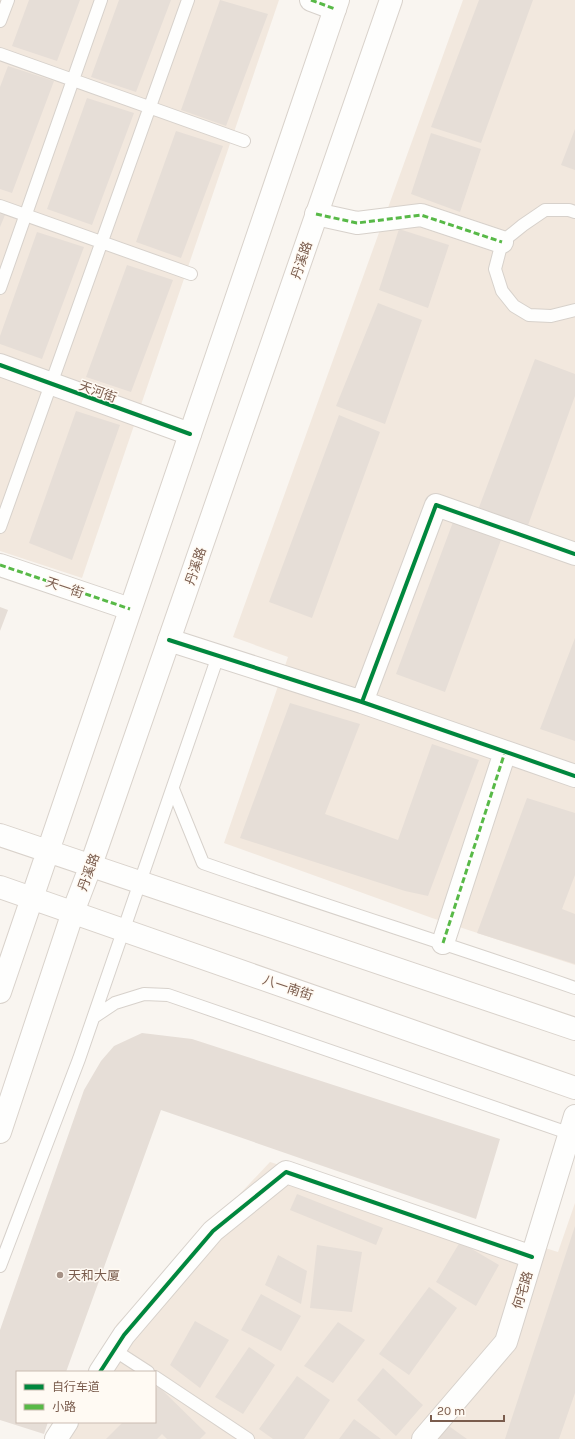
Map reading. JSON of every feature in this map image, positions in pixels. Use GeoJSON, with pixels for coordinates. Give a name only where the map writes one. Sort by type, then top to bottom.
{"type":"FeatureCollection","features":[{"type":"Feature","properties":{"kind":"main road"},"geometry":{"type":"LineString","coordinates":[[0,992],[336,4],[311,0]]}},
{"type":"Feature","properties":{"kind":"main road","name":"丹溪路"},"geometry":{"type":"LineString","coordinates":[[0,1132],[73,912],[91,866],[391,0]]}},
{"type":"Feature","properties":{"kind":"main road"},"geometry":{"type":"LineString","coordinates":[[316,214],[357,223],[421,215],[502,242]]}},
{"type":"Feature","properties":{"kind":"main road","name":"天河街"},"geometry":{"type":"LineString","coordinates":[[0,366],[190,434]]}},
{"type":"Feature","properties":{"kind":"main road"},"geometry":{"type":"LineString","coordinates":[[362,702],[436,505],[575,554]]}},
{"type":"Feature","properties":{"kind":"main road","name":"天一街"},"geometry":{"type":"LineString","coordinates":[[0,565],[130,609]]}},
{"type":"Feature","properties":{"kind":"main road"},"geometry":{"type":"LineString","coordinates":[[169,640],[362,702],[575,776]]}},
{"type":"Feature","properties":{"kind":"main road"},"geometry":{"type":"LineString","coordinates":[[443,943],[505,752]]}},
{"type":"Feature","properties":{"kind":"main road"},"geometry":{"type":"LineString","coordinates":[[0,835],[575,1029]]}},
{"type":"Feature","properties":{"kind":"main road","name":"八一南街"},"geometry":{"type":"LineString","coordinates":[[0,887],[575,1088]]}},
{"type":"Feature","properties":{"kind":"main road","name":"何宅路"},"geometry":{"type":"LineString","coordinates":[[423,1439],[506,1342],[573,1128]]}},
{"type":"Feature","properties":{"kind":"main road"},"geometry":{"type":"LineString","coordinates":[[101,1371],[124,1335],[213,1231],[286,1172],[532,1257]]}},
{"type":"Feature","properties":{"kind":"main road"},"geometry":{"type":"LineString","coordinates":[[56,1439],[66,1423]]}},
{"type":"Feature","properties":{"kind":"lane"},"geometry":{"type":"LineString","coordinates":[[0,21],[8,0]]}},
{"type":"Feature","properties":{"kind":"lane"},"geometry":{"type":"LineString","coordinates":[[0,288],[101,0]]}},
{"type":"Feature","properties":{"kind":"lane"},"geometry":{"type":"LineString","coordinates":[[0,527],[188,0]]}},
{"type":"Feature","properties":{"kind":"lane"},"geometry":{"type":"LineString","coordinates":[[0,54],[244,140]]}},
{"type":"Feature","properties":{"kind":"lane"},"geometry":{"type":"LineString","coordinates":[[0,206],[191,274]]}},
{"type":"Feature","properties":{"kind":"lane"},"geometry":{"type":"LineString","coordinates":[[575,212],[569,210],[545,210],[502,242],[495,269],[502,291],[514,306],[529,315],[552,316],[575,310]]}},
{"type":"Feature","properties":{"kind":"lane"},"geometry":{"type":"LineString","coordinates":[[0,1266],[79,1059],[218,656]]}},
{"type":"Feature","properties":{"kind":"lane"},"geometry":{"type":"LineString","coordinates":[[173,789],[203,862],[276,888],[575,988]]}},
{"type":"Feature","properties":{"kind":"lane"},"geometry":{"type":"LineString","coordinates":[[94,1017],[115,1003],[144,994],[168,995],[573,1128]]}},
{"type":"Feature","properties":{"kind":"lane"},"geometry":{"type":"LineString","coordinates":[[114,1350],[146,1371]]}},
{"type":"Feature","properties":{"kind":"lane"},"geometry":{"type":"LineString","coordinates":[[156,1378],[248,1439]]}},
{"type":"Feature","properties":{"kind":"shaded area"},"geometry":{"type":"Polygon","coordinates":[[[0,0],[279,0],[82,578],[0,551],[0,0]]]}},
{"type":"Feature","properties":{"kind":"shaded area"},"geometry":{"type":"Polygon","coordinates":[[[463,0],[575,0],[575,965],[432,918],[224,843],[288,657],[233,637],[463,0]]]}},
{"type":"Feature","properties":{"kind":"shaded area"},"geometry":{"type":"Polygon","coordinates":[[[270,1162],[558,1252],[575,1203],[575,1439],[46,1439],[56,1423],[156,1423],[156,1371],[88,1371],[117,1324],[270,1162]]]}},
{"type":"Feature","properties":{"kind":"building"},"geometry":{"type":"Polygon","coordinates":[[[29,0],[80,0],[57,61],[12,46],[29,0]]]}},
{"type":"Feature","properties":{"kind":"building"},"geometry":{"type":"Polygon","coordinates":[[[119,0],[171,0],[136,92],[91,77],[119,0]]]}},
{"type":"Feature","properties":{"kind":"building"},"geometry":{"type":"Polygon","coordinates":[[[220,0],[268,14],[226,126],[181,110],[220,0]]]}},
{"type":"Feature","properties":{"kind":"building"},"geometry":{"type":"Polygon","coordinates":[[[479,0],[533,0],[481,143],[431,127],[479,0]]]}},
{"type":"Feature","properties":{"kind":"building"},"geometry":{"type":"Polygon","coordinates":[[[8,66],[54,81],[12,193],[0,189],[0,87],[8,66]]]}},
{"type":"Feature","properties":{"kind":"building"},"geometry":{"type":"Polygon","coordinates":[[[87,98],[134,113],[92,225],[47,209],[87,98]]]}},
{"type":"Feature","properties":{"kind":"building"},"geometry":{"type":"Polygon","coordinates":[[[575,129],[575,170],[561,165],[575,129]]]}},
{"type":"Feature","properties":{"kind":"building"},"geometry":{"type":"Polygon","coordinates":[[[176,131],[223,146],[181,258],[136,242],[176,131]]]}},
{"type":"Feature","properties":{"kind":"building"},"geometry":{"type":"Polygon","coordinates":[[[431,133],[481,149],[460,212],[411,194],[431,133]]]}},
{"type":"Feature","properties":{"kind":"building"},"geometry":{"type":"Polygon","coordinates":[[[0,214],[5,215],[0,227],[0,214]]]}},
{"type":"Feature","properties":{"kind":"building"},"geometry":{"type":"Polygon","coordinates":[[[399,229],[449,245],[428,308],[379,290],[399,229]]]}},
{"type":"Feature","properties":{"kind":"building"},"geometry":{"type":"Polygon","coordinates":[[[37,232],[84,247],[42,359],[0,344],[0,336],[37,232]]]}},
{"type":"Feature","properties":{"kind":"building"},"geometry":{"type":"Polygon","coordinates":[[[127,265],[173,280],[131,392],[86,377],[127,265]]]}},
{"type":"Feature","properties":{"kind":"building"},"geometry":{"type":"Polygon","coordinates":[[[378,303],[422,320],[385,424],[336,406],[378,303]]]}},
{"type":"Feature","properties":{"kind":"building"},"geometry":{"type":"Polygon","coordinates":[[[535,359],[575,374],[575,396],[527,528],[478,510],[535,359]]]}},
{"type":"Feature","properties":{"kind":"building"},"geometry":{"type":"Polygon","coordinates":[[[76,411],[120,425],[72,560],[29,543],[76,411]]]}},
{"type":"Feature","properties":{"kind":"building"},"geometry":{"type":"Polygon","coordinates":[[[339,415],[380,432],[312,618],[269,602],[339,415]]]}},
{"type":"Feature","properties":{"kind":"building"},"geometry":{"type":"Polygon","coordinates":[[[453,522],[501,540],[445,692],[396,674],[453,522]]]}},
{"type":"Feature","properties":{"kind":"building"},"geometry":{"type":"Polygon","coordinates":[[[0,607],[8,610],[0,631],[0,607]]]}},
{"type":"Feature","properties":{"kind":"building"},"geometry":{"type":"Polygon","coordinates":[[[575,638],[575,741],[540,729],[575,638]]]}},
{"type":"Feature","properties":{"kind":"building"},"geometry":{"type":"Polygon","coordinates":[[[290,703],[360,724],[325,814],[398,840],[432,744],[479,760],[428,896],[405,891],[240,838],[290,703]]]}},
{"type":"Feature","properties":{"kind":"building"},"geometry":{"type":"Polygon","coordinates":[[[527,798],[575,813],[575,875],[562,909],[575,914],[575,964],[477,933],[527,798]]]}},
{"type":"Feature","properties":{"kind":"building","name":"天和大厦"},"geometry":{"type":"Polygon","coordinates":[[[142,1033],[192,1039],[500,1139],[476,1219],[161,1110],[66,1371],[16,1371],[16,1423],[48,1423],[44,1434],[0,1420],[0,1330],[84,1090],[101,1061],[114,1046],[142,1033]]]}},
{"type":"Feature","properties":{"kind":"building"},"geometry":{"type":"Polygon","coordinates":[[[297,1194],[383,1228],[376,1245],[290,1210],[297,1194]]]}},
{"type":"Feature","properties":{"kind":"building"},"geometry":{"type":"Polygon","coordinates":[[[575,1226],[575,1393],[559,1439],[505,1439],[575,1226]]]}},
{"type":"Feature","properties":{"kind":"building"},"geometry":{"type":"Polygon","coordinates":[[[460,1242],[499,1265],[476,1306],[436,1282],[460,1242]]]}},
{"type":"Feature","properties":{"kind":"building"},"geometry":{"type":"Polygon","coordinates":[[[317,1245],[362,1252],[352,1312],[310,1308],[317,1245]]]}},
{"type":"Feature","properties":{"kind":"building"},"geometry":{"type":"Polygon","coordinates":[[[278,1255],[307,1271],[301,1304],[265,1285],[278,1255]]]}},
{"type":"Feature","properties":{"kind":"building"},"geometry":{"type":"Polygon","coordinates":[[[429,1287],[457,1308],[409,1375],[379,1354],[429,1287]]]}},
{"type":"Feature","properties":{"kind":"building"},"geometry":{"type":"Polygon","coordinates":[[[261,1294],[301,1316],[281,1351],[241,1330],[261,1294]]]}},
{"type":"Feature","properties":{"kind":"building"},"geometry":{"type":"Polygon","coordinates":[[[195,1321],[229,1340],[200,1388],[170,1365],[195,1321]]]}},
{"type":"Feature","properties":{"kind":"building"},"geometry":{"type":"Polygon","coordinates":[[[338,1322],[365,1340],[333,1383],[304,1366],[338,1322]]]}},
{"type":"Feature","properties":{"kind":"building"},"geometry":{"type":"Polygon","coordinates":[[[249,1347],[275,1365],[243,1414],[215,1397],[249,1347]]]}},
{"type":"Feature","properties":{"kind":"building"},"geometry":{"type":"Polygon","coordinates":[[[383,1368],[423,1405],[396,1436],[357,1400],[383,1368]]]}},
{"type":"Feature","properties":{"kind":"building"},"geometry":{"type":"Polygon","coordinates":[[[297,1376],[330,1400],[304,1439],[273,1439],[259,1429],[297,1376]]]}},
{"type":"Feature","properties":{"kind":"building"},"geometry":{"type":"Polygon","coordinates":[[[158,1386],[206,1433],[200,1439],[167,1439],[162,1434],[157,1439],[106,1439],[122,1423],[156,1423],[156,1388],[158,1386]]]}},
{"type":"Feature","properties":{"kind":"building"},"geometry":{"type":"Polygon","coordinates":[[[354,1419],[381,1439],[339,1439],[354,1419]]]}},
{"type":"Feature","properties":{"kind":"building"},"geometry":{"type":"Polygon","coordinates":[[[446,1424],[467,1439],[435,1439],[446,1424]]]}},
{"type":"Feature","properties":{"kind":"marked path"},"geometry":{"type":"LineString","coordinates":[[311,0],[335,9]]}},
{"type":"Feature","properties":{"kind":"marked path"},"geometry":{"type":"LineString","coordinates":[[316,214],[357,223],[421,215],[502,242]]}},
{"type":"Feature","properties":{"kind":"marked path"},"geometry":{"type":"LineString","coordinates":[[0,565],[130,609]]}},
{"type":"Feature","properties":{"kind":"marked path"},"geometry":{"type":"LineString","coordinates":[[443,943],[505,752]]}},
{"type":"Feature","properties":{"kind":"cycle path"},"geometry":{"type":"LineString","coordinates":[[0,365],[190,434]]}},
{"type":"Feature","properties":{"kind":"cycle path"},"geometry":{"type":"LineString","coordinates":[[362,702],[436,505],[575,554]]}},
{"type":"Feature","properties":{"kind":"cycle path"},"geometry":{"type":"LineString","coordinates":[[169,640],[362,702],[575,776]]}},
{"type":"Feature","properties":{"kind":"cycle path"},"geometry":{"type":"LineString","coordinates":[[101,1371],[124,1335],[213,1231],[286,1172],[532,1257]]}},
{"type":"Feature","properties":{"kind":"place","name":"天和大厦"},"geometry":{"type":"Point","coordinates":[60,1275]}}]}
